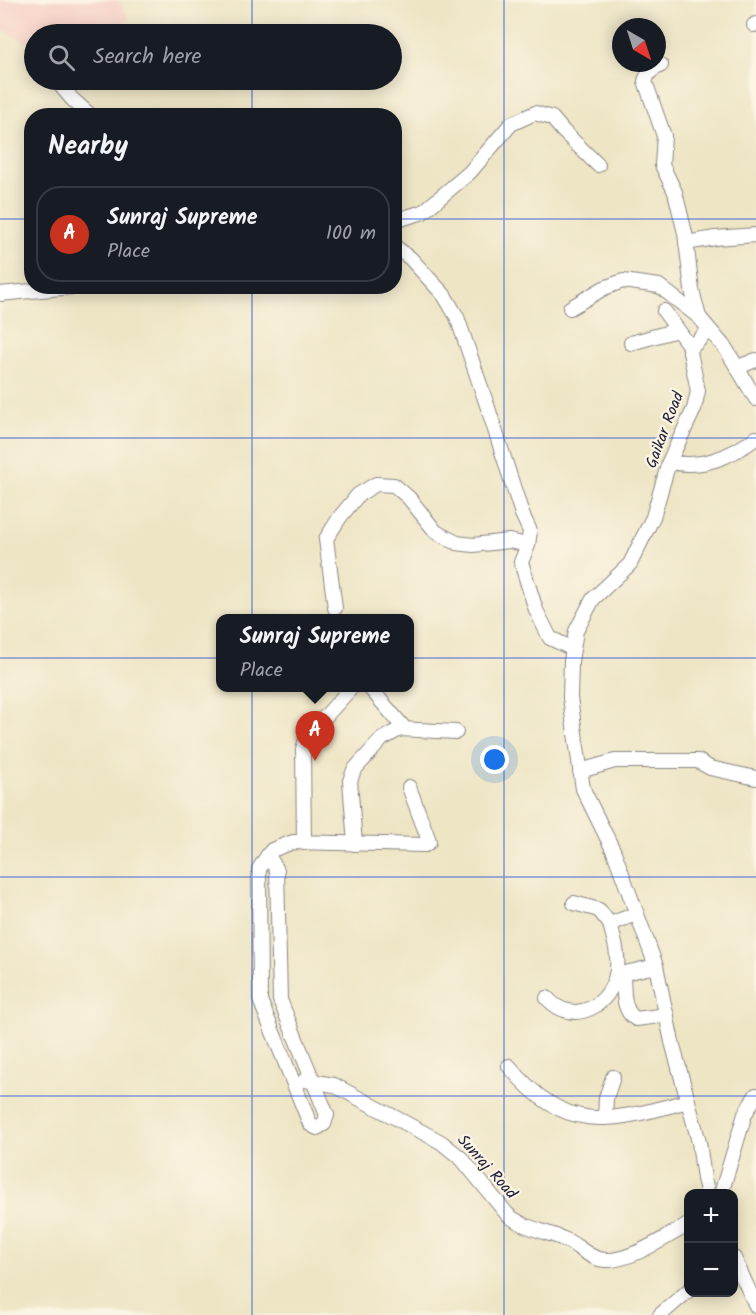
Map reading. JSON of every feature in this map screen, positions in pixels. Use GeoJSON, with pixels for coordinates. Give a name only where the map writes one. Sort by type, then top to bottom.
{"type":"FeatureCollection","features":[{"type":"Feature","properties":{"kind":"street"},"geometry":{"type":"LineString","coordinates":[[650,72],[645,81],[664,135],[662,165],[675,192],[699,317]]}},
{"type":"Feature","properties":{"kind":"street"},"geometry":{"type":"LineString","coordinates":[[64,90],[82,108]]}},
{"type":"Feature","properties":{"kind":"street"},"geometry":{"type":"LineString","coordinates":[[402,219],[423,212],[470,172],[511,124],[535,113],[552,117],[598,165]]}},
{"type":"Feature","properties":{"kind":"street"},"geometry":{"type":"LineString","coordinates":[[686,243],[715,237],[756,235]]}},
{"type":"Feature","properties":{"kind":"street"},"geometry":{"type":"LineString","coordinates":[[402,252],[444,295],[457,317],[529,538],[520,562],[536,610],[550,638],[573,649]]}},
{"type":"Feature","properties":{"kind":"street"},"geometry":{"type":"LineString","coordinates":[[570,308],[604,288],[623,281],[659,286],[699,317],[726,349],[756,399]]}},
{"type":"Feature","properties":{"kind":"street"},"geometry":{"type":"LineString","coordinates":[[0,294],[24,292]]}},
{"type":"Feature","properties":{"kind":"street"},"geometry":{"type":"LineString","coordinates":[[664,310],[691,348],[709,330]]}},
{"type":"Feature","properties":{"kind":"street"},"geometry":{"type":"LineString","coordinates":[[631,343],[677,330]]}},
{"type":"Feature","properties":{"kind":"street","name":"Gaikar Road"},"geometry":{"type":"LineString","coordinates":[[691,348],[698,391],[694,409],[669,462],[653,517],[630,564],[593,599],[576,630],[570,698],[583,789],[614,852],[656,966],[672,1042],[699,1142],[707,1189]]}},
{"type":"Feature","properties":{"kind":"street"},"geometry":{"type":"LineString","coordinates":[[738,367],[756,360]]}},
{"type":"Feature","properties":{"kind":"street"},"geometry":{"type":"LineString","coordinates":[[669,462],[684,465],[710,461],[736,452],[756,438]]}},
{"type":"Feature","properties":{"kind":"street"},"geometry":{"type":"LineString","coordinates":[[335,608],[326,539],[358,495],[376,484],[393,485],[409,498],[436,532],[457,543],[473,544],[529,538]]}},
{"type":"Feature","properties":{"kind":"street"},"geometry":{"type":"LineString","coordinates":[[304,843],[303,749],[307,737],[347,692]]}},
{"type":"Feature","properties":{"kind":"street"},"geometry":{"type":"LineString","coordinates":[[374,692],[405,729]]}},
{"type":"Feature","properties":{"kind":"street"},"geometry":{"type":"LineString","coordinates":[[355,843],[351,775],[382,739],[390,732],[400,729],[456,732]]}},
{"type":"Feature","properties":{"kind":"street"},"geometry":{"type":"LineString","coordinates":[[580,771],[615,761],[698,761],[710,768],[756,778]]}},
{"type":"Feature","properties":{"kind":"street"},"geometry":{"type":"LineString","coordinates":[[268,855],[277,870],[279,983],[283,1008],[327,1115],[326,1121],[317,1128],[310,1124],[260,1000],[259,869],[268,855],[272,850],[293,842],[427,844],[428,838],[409,787]]}},
{"type":"Feature","properties":{"kind":"street"},"geometry":{"type":"LineString","coordinates":[[547,998],[554,1005],[570,1013],[590,1009],[603,1001],[613,986],[617,972],[618,957],[610,924],[599,910],[574,903]]}},
{"type":"Feature","properties":{"kind":"street"},"geometry":{"type":"LineString","coordinates":[[610,924],[636,914]]}},
{"type":"Feature","properties":{"kind":"street"},"geometry":{"type":"LineString","coordinates":[[656,966],[625,973],[623,976],[626,1006],[630,1015],[636,1019],[667,1015]]}},
{"type":"Feature","properties":{"kind":"street"},"geometry":{"type":"LineString","coordinates":[[260,984],[279,983]]}},
{"type":"Feature","properties":{"kind":"street"},"geometry":{"type":"LineString","coordinates":[[266,1014],[283,1008]]}},
{"type":"Feature","properties":{"kind":"street"},"geometry":{"type":"LineString","coordinates":[[509,1066],[540,1098],[555,1107],[588,1118],[628,1116],[688,1101]]}},
{"type":"Feature","properties":{"kind":"street"},"geometry":{"type":"LineString","coordinates":[[605,1118],[606,1098],[613,1077]]}},
{"type":"Feature","properties":{"kind":"street","name":"Sunraj Road"},"geometry":{"type":"LineString","coordinates":[[291,1078],[334,1085],[441,1142],[462,1159],[515,1221],[567,1240],[597,1259],[611,1261],[626,1257],[684,1227]]}},
{"type":"Feature","properties":{"kind":"street"},"geometry":{"type":"LineString","coordinates":[[722,1189],[745,1114],[756,1095]]}},
{"type":"Feature","properties":{"kind":"street"},"geometry":{"type":"LineString","coordinates":[[738,1265],[752,1289],[756,1306]]}},
{"type":"Feature","properties":{"kind":"street"},"geometry":{"type":"LineString","coordinates":[[660,1315],[684,1294]]}},
{"type":"Feature","properties":{"kind":"shaded area"},"geometry":{"type":"Polygon","coordinates":[[[0,0],[118,0],[130,18],[120,24],[24,24],[24,41],[0,28],[0,0]]]}},
{"type":"Feature","properties":{"kind":"place","name":"Sunraj Supreme"},"geometry":{"type":"Point","coordinates":[315,761]}}]}
